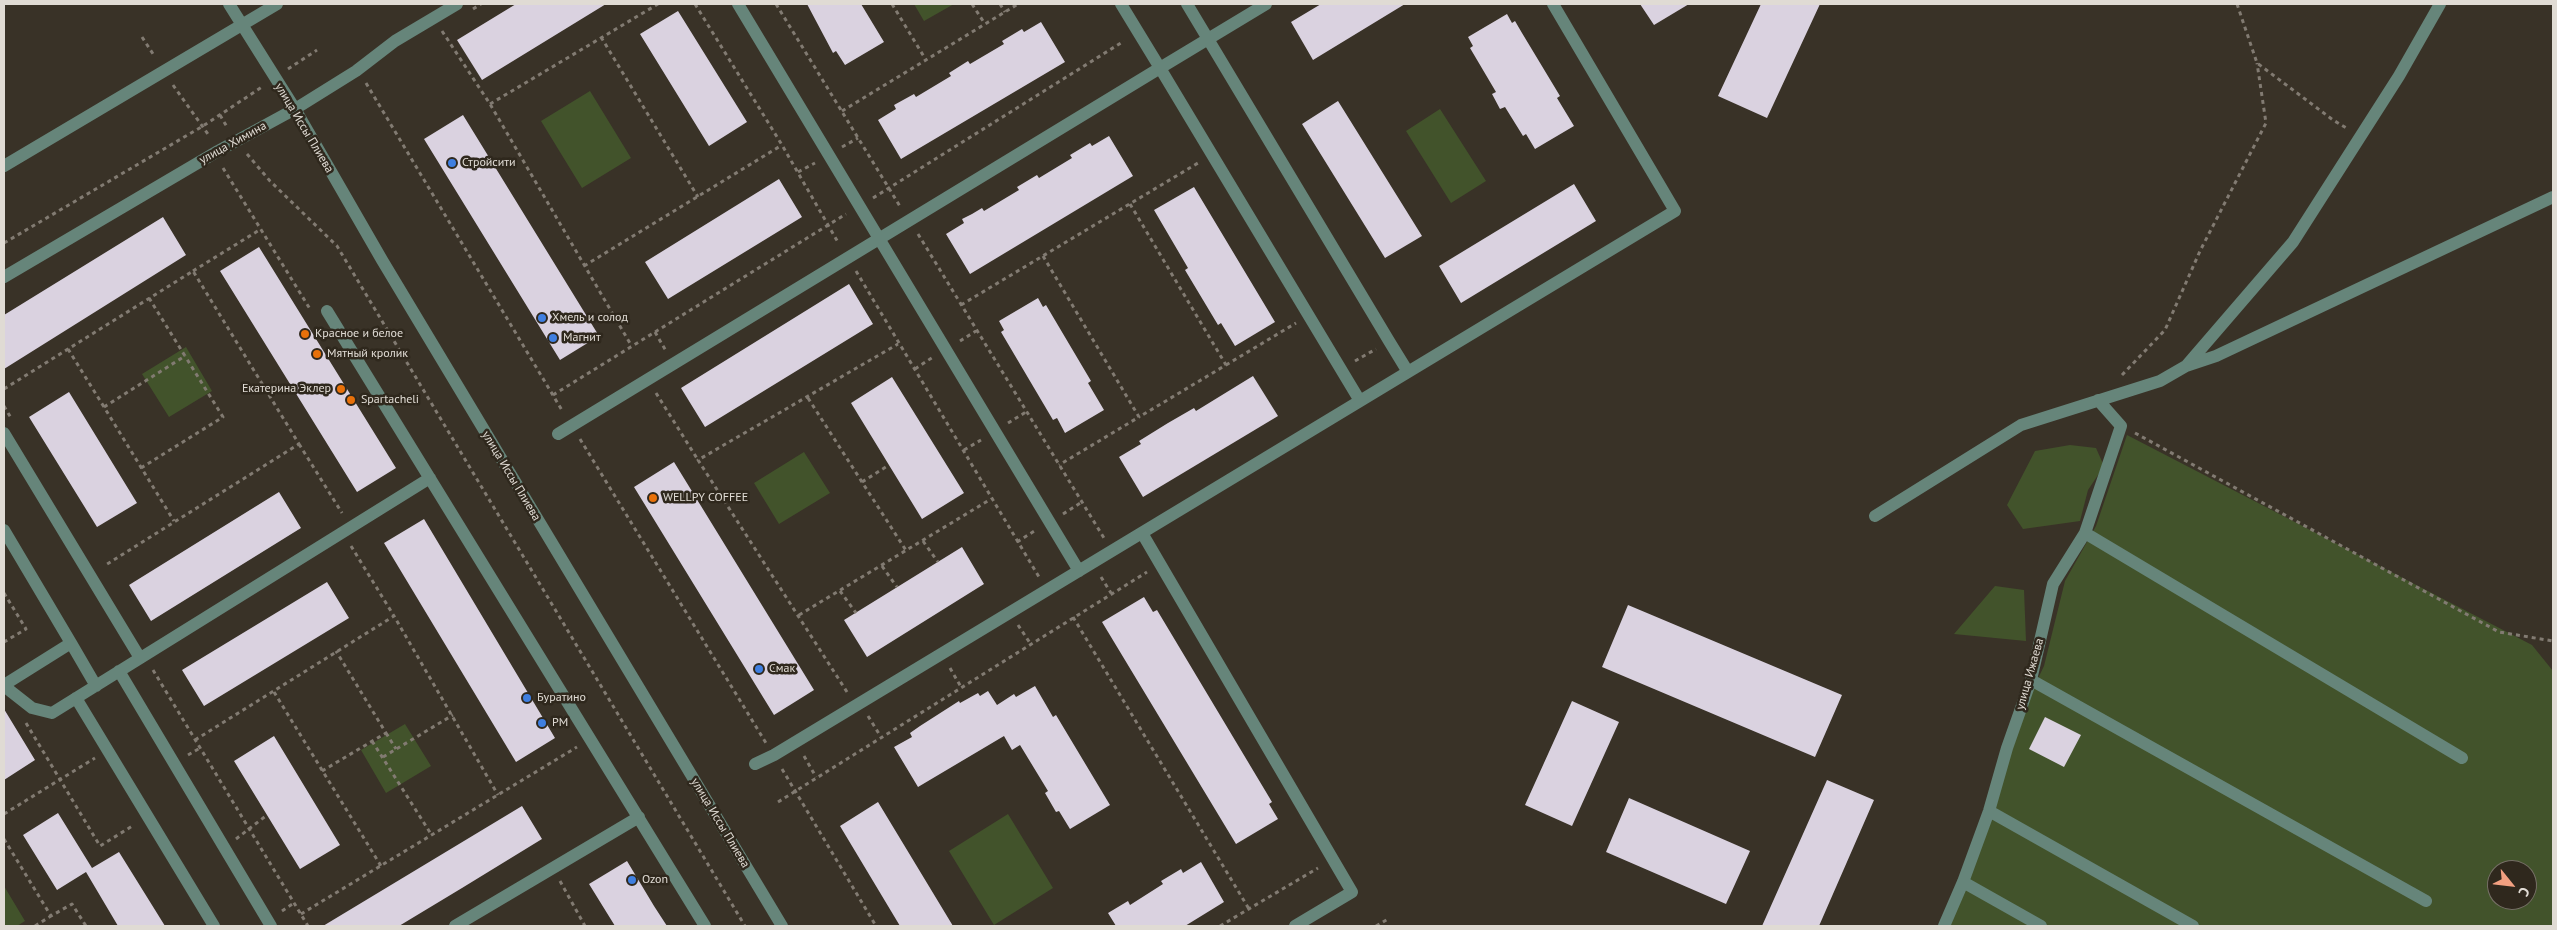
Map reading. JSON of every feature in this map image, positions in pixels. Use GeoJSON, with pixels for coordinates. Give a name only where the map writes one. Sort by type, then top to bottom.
{"type":"FeatureCollection","features":[{"type":"Feature","properties":{"kind":"street","name":"улица Иссы Плиева"},"geometry":{"type":"LineString","coordinates":[[228,4],[295,109],[386,268],[782,926]]}},
{"type":"Feature","properties":{"kind":"street"},"geometry":{"type":"LineString","coordinates":[[4,166],[277,4]]}},
{"type":"Feature","properties":{"kind":"street","name":"улица Химина"},"geometry":{"type":"LineString","coordinates":[[4,277],[236,141],[295,109],[356,72],[395,41],[457,4]]}},
{"type":"Feature","properties":{"kind":"street"},"geometry":{"type":"LineString","coordinates":[[738,4],[1079,571]]}},
{"type":"Feature","properties":{"kind":"street"},"geometry":{"type":"LineString","coordinates":[[1121,4],[1360,401]]}},
{"type":"Feature","properties":{"kind":"street"},"geometry":{"type":"LineString","coordinates":[[1187,4],[1408,372]]}},
{"type":"Feature","properties":{"kind":"street"},"geometry":{"type":"LineString","coordinates":[[558,434],[1266,4]]}},
{"type":"Feature","properties":{"kind":"street"},"geometry":{"type":"LineString","coordinates":[[755,764],[774,756],[1674,211],[1553,4]]}},
{"type":"Feature","properties":{"kind":"street"},"geometry":{"type":"LineString","coordinates":[[2186,366],[2293,242],[2361,136],[2440,4]]}},
{"type":"Feature","properties":{"kind":"street"},"geometry":{"type":"LineString","coordinates":[[1875,516],[2021,425],[2160,381],[2186,366],[2225,352],[2553,197]]}},
{"type":"Feature","properties":{"kind":"street"},"geometry":{"type":"LineString","coordinates":[[327,312],[705,926]]}},
{"type":"Feature","properties":{"kind":"street"},"geometry":{"type":"LineString","coordinates":[[2098,400],[2121,426]]}},
{"type":"Feature","properties":{"kind":"street","name":"улица Ижаева"},"geometry":{"type":"LineString","coordinates":[[1944,926],[1963,882],[1989,811],[2007,748],[2031,680],[2053,584],[2085,533],[2121,426]]}},
{"type":"Feature","properties":{"kind":"street"},"geometry":{"type":"LineString","coordinates":[[4,433],[140,658]]}},
{"type":"Feature","properties":{"kind":"street"},"geometry":{"type":"LineString","coordinates":[[71,643],[4,686],[32,708],[52,713],[430,478]]}},
{"type":"Feature","properties":{"kind":"street"},"geometry":{"type":"LineString","coordinates":[[4,530],[96,686]]}},
{"type":"Feature","properties":{"kind":"street"},"geometry":{"type":"LineString","coordinates":[[1142,533],[1352,892],[1295,926]]}},
{"type":"Feature","properties":{"kind":"street"},"geometry":{"type":"LineString","coordinates":[[2085,533],[2462,758]]}},
{"type":"Feature","properties":{"kind":"street"},"geometry":{"type":"LineString","coordinates":[[119,671],[271,926]]}},
{"type":"Feature","properties":{"kind":"street"},"geometry":{"type":"LineString","coordinates":[[2031,680],[2426,901]]}},
{"type":"Feature","properties":{"kind":"street"},"geometry":{"type":"LineString","coordinates":[[76,698],[214,926]]}},
{"type":"Feature","properties":{"kind":"street"},"geometry":{"type":"LineString","coordinates":[[1989,811],[2193,926]]}},
{"type":"Feature","properties":{"kind":"street"},"geometry":{"type":"LineString","coordinates":[[455,926],[639,817]]}},
{"type":"Feature","properties":{"kind":"street"},"geometry":{"type":"LineString","coordinates":[[1963,882],[2040,926]]}},
{"type":"Feature","properties":{"kind":"path"},"geometry":{"type":"LineString","coordinates":[[490,104],[658,4]]}},
{"type":"Feature","properties":{"kind":"path"},"geometry":{"type":"LineString","coordinates":[[695,4],[782,145],[898,344],[915,368],[1039,577]]}},
{"type":"Feature","properties":{"kind":"path"},"geometry":{"type":"LineString","coordinates":[[776,4],[1112,551]]}},
{"type":"Feature","properties":{"kind":"path"},"geometry":{"type":"LineString","coordinates":[[892,4],[926,60]]}},
{"type":"Feature","properties":{"kind":"path"},"geometry":{"type":"LineString","coordinates":[[972,4],[985,24]]}},
{"type":"Feature","properties":{"kind":"path"},"geometry":{"type":"LineString","coordinates":[[1000,4],[1005,12]]}},
{"type":"Feature","properties":{"kind":"path"},"geometry":{"type":"LineString","coordinates":[[842,111],[1018,4]]}},
{"type":"Feature","properties":{"kind":"path"},"geometry":{"type":"LineString","coordinates":[[2118,379],[2165,330],[2200,251],[2266,124],[2257,62],[2237,4]]}},
{"type":"Feature","properties":{"kind":"path"},"geometry":{"type":"LineString","coordinates":[[440,29],[490,104],[631,345]]}},
{"type":"Feature","properties":{"kind":"path"},"geometry":{"type":"LineString","coordinates":[[553,395],[1138,32]]}},
{"type":"Feature","properties":{"kind":"path"},"geometry":{"type":"LineString","coordinates":[[142,37],[195,116]]}},
{"type":"Feature","properties":{"kind":"path"},"geometry":{"type":"LineString","coordinates":[[600,38],[698,197]]}},
{"type":"Feature","properties":{"kind":"path"},"geometry":{"type":"LineString","coordinates":[[2257,62],[2333,120],[2361,136]]}},
{"type":"Feature","properties":{"kind":"path"},"geometry":{"type":"LineString","coordinates":[[356,72],[366,82],[553,395],[876,926]]}},
{"type":"Feature","properties":{"kind":"path"},"geometry":{"type":"LineString","coordinates":[[4,243],[220,115],[236,141],[270,182],[337,246],[745,926]]}},
{"type":"Feature","properties":{"kind":"path"},"geometry":{"type":"LineString","coordinates":[[584,266],[782,145]]}},
{"type":"Feature","properties":{"kind":"path"},"geometry":{"type":"LineString","coordinates":[[961,305],[1212,155]]}},
{"type":"Feature","properties":{"kind":"path"},"geometry":{"type":"LineString","coordinates":[[1130,204],[1226,365]]}},
{"type":"Feature","properties":{"kind":"path"},"geometry":{"type":"LineString","coordinates":[[4,388],[261,229]]}},
{"type":"Feature","properties":{"kind":"path"},"geometry":{"type":"LineString","coordinates":[[1043,256],[1139,417]]}},
{"type":"Feature","properties":{"kind":"path"},"geometry":{"type":"LineString","coordinates":[[193,271],[299,444],[394,616],[498,795]]}},
{"type":"Feature","properties":{"kind":"path"},"geometry":{"type":"LineString","coordinates":[[141,468],[223,418],[149,298]]}},
{"type":"Feature","properties":{"kind":"path"},"geometry":{"type":"LineString","coordinates":[[1059,465],[1308,316]]}},
{"type":"Feature","properties":{"kind":"path"},"geometry":{"type":"LineString","coordinates":[[1341,370],[1389,341]]}},
{"type":"Feature","properties":{"kind":"path"},"geometry":{"type":"LineString","coordinates":[[698,460],[808,398],[898,344]]}},
{"type":"Feature","properties":{"kind":"path"},"geometry":{"type":"LineString","coordinates":[[68,349],[174,521]]}},
{"type":"Feature","properties":{"kind":"path"},"geometry":{"type":"LineString","coordinates":[[104,407],[185,356]]}},
{"type":"Feature","properties":{"kind":"path"},"geometry":{"type":"LineString","coordinates":[[653,387],[847,693]]}},
{"type":"Feature","properties":{"kind":"path"},"geometry":{"type":"LineString","coordinates":[[808,398],[907,552]]}},
{"type":"Feature","properties":{"kind":"path"},"geometry":{"type":"LineString","coordinates":[[2121,426],[2499,632],[2553,641]]}},
{"type":"Feature","properties":{"kind":"path"},"geometry":{"type":"LineString","coordinates":[[97,570],[299,444]]}},
{"type":"Feature","properties":{"kind":"path"},"geometry":{"type":"LineString","coordinates":[[862,482],[889,465]]}},
{"type":"Feature","properties":{"kind":"path"},"geometry":{"type":"LineString","coordinates":[[798,615],[907,552],[991,499]]}},
{"type":"Feature","properties":{"kind":"path"},"geometry":{"type":"LineString","coordinates":[[1017,542],[1049,522]]}},
{"type":"Feature","properties":{"kind":"path"},"geometry":{"type":"LineString","coordinates":[[924,541],[938,562]]}},
{"type":"Feature","properties":{"kind":"path"},"geometry":{"type":"LineString","coordinates":[[778,802],[1072,617],[1161,564]]}},
{"type":"Feature","properties":{"kind":"path"},"geometry":{"type":"LineString","coordinates":[[882,566],[897,587]]}},
{"type":"Feature","properties":{"kind":"path"},"geometry":{"type":"LineString","coordinates":[[840,590],[856,613]]}},
{"type":"Feature","properties":{"kind":"path"},"geometry":{"type":"LineString","coordinates":[[4,593],[26,629],[4,642]]}},
{"type":"Feature","properties":{"kind":"path"},"geometry":{"type":"LineString","coordinates":[[196,740],[394,616]]}},
{"type":"Feature","properties":{"kind":"path"},"geometry":{"type":"LineString","coordinates":[[1072,617],[1249,909]]}},
{"type":"Feature","properties":{"kind":"path"},"geometry":{"type":"LineString","coordinates":[[336,651],[396,749]]}},
{"type":"Feature","properties":{"kind":"path"},"geometry":{"type":"LineString","coordinates":[[941,654],[962,687]]}},
{"type":"Feature","properties":{"kind":"path"},"geometry":{"type":"LineString","coordinates":[[274,692],[381,866]]}},
{"type":"Feature","properties":{"kind":"path"},"geometry":{"type":"LineString","coordinates":[[860,703],[881,737]]}},
{"type":"Feature","properties":{"kind":"path"},"geometry":{"type":"LineString","coordinates":[[383,757],[453,715]]}},
{"type":"Feature","properties":{"kind":"path"},"geometry":{"type":"LineString","coordinates":[[22,717],[100,846],[134,825],[139,834]]}},
{"type":"Feature","properties":{"kind":"path"},"geometry":{"type":"LineString","coordinates":[[322,771],[386,732]]}},
{"type":"Feature","properties":{"kind":"path"},"geometry":{"type":"LineString","coordinates":[[372,741],[430,834]]}},
{"type":"Feature","properties":{"kind":"path"},"geometry":{"type":"LineString","coordinates":[[301,914],[430,834],[578,746]]}},
{"type":"Feature","properties":{"kind":"path"},"geometry":{"type":"LineString","coordinates":[[4,814],[107,750]]}},
{"type":"Feature","properties":{"kind":"path"},"geometry":{"type":"LineString","coordinates":[[223,847],[250,830],[267,815]]}},
{"type":"Feature","properties":{"kind":"path"},"geometry":{"type":"LineString","coordinates":[[4,839],[51,916]]}},
{"type":"Feature","properties":{"kind":"path"},"geometry":{"type":"LineString","coordinates":[[1220,926],[1333,859]]}},
{"type":"Feature","properties":{"kind":"path"},"geometry":{"type":"LineString","coordinates":[[553,868],[585,926]]}},
{"type":"Feature","properties":{"kind":"path"},"geometry":{"type":"LineString","coordinates":[[35,926],[72,904],[86,926]]}},
{"type":"Feature","properties":{"kind":"path"},"geometry":{"type":"LineString","coordinates":[[1376,926],[1388,919]]}},
{"type":"Feature","properties":{"kind":"green space"},"geometry":{"type":"Polygon","coordinates":[[[914,4],[954,4],[924,21],[914,4]]]}},
{"type":"Feature","properties":{"kind":"green space"},"geometry":{"type":"Polygon","coordinates":[[[590,91],[631,158],[582,188],[541,121],[590,91]]]}},
{"type":"Feature","properties":{"kind":"green space"},"geometry":{"type":"Polygon","coordinates":[[[1440,109],[1486,181],[1451,203],[1406,131],[1440,109]]]}},
{"type":"Feature","properties":{"kind":"green space"},"geometry":{"type":"Polygon","coordinates":[[[186,347],[212,391],[169,417],[142,374],[186,347]]]}},
{"type":"Feature","properties":{"kind":"green space"},"geometry":{"type":"Polygon","coordinates":[[[2127,435],[2532,645],[2553,671],[2553,926],[1948,926],[2027,701],[2044,666],[2065,581],[2096,526],[2127,435]]]}},
{"type":"Feature","properties":{"kind":"green space"},"geometry":{"type":"Polygon","coordinates":[[[2070,445],[2096,448],[2104,466],[2088,490],[2080,521],[2023,529],[2007,505],[2035,451],[2070,445]]]}},
{"type":"Feature","properties":{"kind":"green space"},"geometry":{"type":"Polygon","coordinates":[[[804,452],[830,493],[779,524],[754,483],[804,452]]]}},
{"type":"Feature","properties":{"kind":"green space"},"geometry":{"type":"Polygon","coordinates":[[[1995,586],[2024,590],[2026,641],[1954,634],[1995,586]]]}},
{"type":"Feature","properties":{"kind":"green space"},"geometry":{"type":"Polygon","coordinates":[[[405,724],[431,766],[386,793],[361,750],[405,724]]]}},
{"type":"Feature","properties":{"kind":"green space"},"geometry":{"type":"Polygon","coordinates":[[[1008,814],[1053,888],[994,925],[949,851],[1008,814]]]}},
{"type":"Feature","properties":{"kind":"green space"},"geometry":{"type":"Polygon","coordinates":[[[4,886],[25,921],[17,926],[4,926],[4,886]]]}},
{"type":"Feature","properties":{"kind":"building"},"geometry":{"type":"Polygon","coordinates":[[[516,4],[606,4],[482,80],[457,40],[516,4]]]}},
{"type":"Feature","properties":{"kind":"building"},"geometry":{"type":"Polygon","coordinates":[[[807,4],[861,4],[884,42],[845,65],[836,51],[833,53],[807,4]]]}},
{"type":"Feature","properties":{"kind":"building"},"geometry":{"type":"Polygon","coordinates":[[[1321,4],[1405,4],[1313,60],[1291,22],[1321,4]]]}},
{"type":"Feature","properties":{"kind":"building"},"geometry":{"type":"Polygon","coordinates":[[[1640,4],[1689,4],[1654,25],[1640,4]]]}},
{"type":"Feature","properties":{"kind":"building"},"geometry":{"type":"Polygon","coordinates":[[[1761,4],[1820,4],[1767,118],[1718,96],[1761,4]]]}},
{"type":"Feature","properties":{"kind":"building"},"geometry":{"type":"Polygon","coordinates":[[[678,11],[747,122],[709,146],[640,34],[678,11]]]}},
{"type":"Feature","properties":{"kind":"building"},"geometry":{"type":"Polygon","coordinates":[[[1507,14],[1512,23],[1515,21],[1560,96],[1557,98],[1574,126],[1535,149],[1526,134],[1523,136],[1505,107],[1500,109],[1492,94],[1496,92],[1470,48],[1473,46],[1468,37],[1507,14]]]}},
{"type":"Feature","properties":{"kind":"building"},"geometry":{"type":"Polygon","coordinates":[[[1041,22],[1065,62],[901,159],[878,120],[896,109],[894,105],[914,94],[916,97],[951,76],[949,73],[968,61],[970,64],[1004,44],[1002,41],[1022,29],[1024,32],[1041,22]]]}},
{"type":"Feature","properties":{"kind":"building"},"geometry":{"type":"Polygon","coordinates":[[[1338,101],[1422,236],[1385,258],[1302,124],[1338,101]]]}},
{"type":"Feature","properties":{"kind":"building"},"geometry":{"type":"Polygon","coordinates":[[[463,115],[599,336],[560,360],[424,139],[463,115]]]}},
{"type":"Feature","properties":{"kind":"building"},"geometry":{"type":"Polygon","coordinates":[[[1109,136],[1133,176],[970,274],[946,234],[964,223],[962,219],[982,208],[984,211],[1019,190],[1017,187],[1037,175],[1039,178],[1072,158],[1070,155],[1090,143],[1092,146],[1109,136]]]}},
{"type":"Feature","properties":{"kind":"building"},"geometry":{"type":"Polygon","coordinates":[[[779,179],[802,217],[668,299],[645,262],[779,179]]]}},
{"type":"Feature","properties":{"kind":"building"},"geometry":{"type":"Polygon","coordinates":[[[1574,184],[1596,221],[1461,303],[1439,266],[1574,184]]]}},
{"type":"Feature","properties":{"kind":"building"},"geometry":{"type":"Polygon","coordinates":[[[1194,187],[1275,322],[1235,346],[1221,323],[1218,325],[1185,270],[1188,268],[1154,210],[1194,187]]]}},
{"type":"Feature","properties":{"kind":"building"},"geometry":{"type":"Polygon","coordinates":[[[163,217],[186,255],[4,369],[4,315],[163,217]]]}},
{"type":"Feature","properties":{"kind":"building"},"geometry":{"type":"Polygon","coordinates":[[[259,247],[396,468],[357,492],[220,271],[259,247]]]}},
{"type":"Feature","properties":{"kind":"building"},"geometry":{"type":"Polygon","coordinates":[[[849,284],[873,324],[705,427],[681,388],[849,284]]]}},
{"type":"Feature","properties":{"kind":"building"},"geometry":{"type":"Polygon","coordinates":[[[1038,298],[1043,307],[1046,305],[1091,381],[1088,383],[1104,410],[1065,433],[1057,418],[1053,420],[1001,332],[1004,330],[999,321],[1038,298]]]}},
{"type":"Feature","properties":{"kind":"building"},"geometry":{"type":"Polygon","coordinates":[[[1253,376],[1278,416],[1143,497],[1119,457],[1141,444],[1139,441],[1168,423],[1194,408],[1196,411],[1253,376]]]}},
{"type":"Feature","properties":{"kind":"building"},"geometry":{"type":"Polygon","coordinates":[[[892,377],[964,493],[922,519],[851,403],[892,377]]]}},
{"type":"Feature","properties":{"kind":"building"},"geometry":{"type":"Polygon","coordinates":[[[69,392],[137,503],[97,527],[29,417],[69,392]]]}},
{"type":"Feature","properties":{"kind":"building"},"geometry":{"type":"Polygon","coordinates":[[[674,462],[814,690],[774,715],[634,487],[674,462]]]}},
{"type":"Feature","properties":{"kind":"building"},"geometry":{"type":"Polygon","coordinates":[[[279,492],[301,528],[151,621],[129,585],[279,492]]]}},
{"type":"Feature","properties":{"kind":"building"},"geometry":{"type":"Polygon","coordinates":[[[424,519],[555,738],[516,762],[384,543],[424,519]]]}},
{"type":"Feature","properties":{"kind":"building"},"geometry":{"type":"Polygon","coordinates":[[[962,547],[984,584],[867,657],[844,620],[962,547]]]}},
{"type":"Feature","properties":{"kind":"building"},"geometry":{"type":"Polygon","coordinates":[[[327,582],[349,618],[204,706],[182,670],[327,582]]]}},
{"type":"Feature","properties":{"kind":"building"},"geometry":{"type":"Polygon","coordinates":[[[1144,597],[1153,612],[1157,610],[1272,802],[1269,804],[1278,819],[1236,844],[1102,622],[1144,597]]]}},
{"type":"Feature","properties":{"kind":"building"},"geometry":{"type":"Polygon","coordinates":[[[1628,605],[1842,695],[1815,757],[1602,667],[1628,605]]]}},
{"type":"Feature","properties":{"kind":"building"},"geometry":{"type":"Polygon","coordinates":[[[1035,686],[1053,717],[1056,715],[1110,805],[1070,829],[1059,811],[1056,812],[1045,793],[1048,791],[1020,745],[1012,750],[1004,736],[918,787],[894,747],[912,737],[910,733],[959,701],[960,703],[978,693],[980,696],[988,691],[997,705],[1014,694],[1016,697],[1035,686]]]}},
{"type":"Feature","properties":{"kind":"building"},"geometry":{"type":"Polygon","coordinates":[[[1572,701],[1619,722],[1572,826],[1525,805],[1572,701]]]}},
{"type":"Feature","properties":{"kind":"building"},"geometry":{"type":"Polygon","coordinates":[[[4,709],[35,760],[4,780],[4,709]]]}},
{"type":"Feature","properties":{"kind":"building"},"geometry":{"type":"Polygon","coordinates":[[[2045,717],[2081,735],[2064,767],[2029,749],[2045,717]]]}},
{"type":"Feature","properties":{"kind":"building"},"geometry":{"type":"Polygon","coordinates":[[[274,736],[340,845],[300,869],[234,761],[274,736]]]}},
{"type":"Feature","properties":{"kind":"building"},"geometry":{"type":"Polygon","coordinates":[[[1827,780],[1874,800],[1819,926],[1762,926],[1827,780]]]}},
{"type":"Feature","properties":{"kind":"building"},"geometry":{"type":"Polygon","coordinates":[[[1629,798],[1750,851],[1726,904],[1606,852],[1629,798]]]}},
{"type":"Feature","properties":{"kind":"building"},"geometry":{"type":"Polygon","coordinates":[[[878,802],[953,926],[900,926],[840,826],[878,802]]]}},
{"type":"Feature","properties":{"kind":"building"},"geometry":{"type":"Polygon","coordinates":[[[522,806],[542,839],[399,926],[323,926],[522,806]]]}},
{"type":"Feature","properties":{"kind":"building"},"geometry":{"type":"Polygon","coordinates":[[[58,813],[92,868],[119,852],[165,926],[118,926],[86,872],[57,890],[23,835],[58,813]]]}},
{"type":"Feature","properties":{"kind":"building"},"geometry":{"type":"Polygon","coordinates":[[[627,861],[667,926],[615,926],[589,884],[627,861]]]}},
{"type":"Feature","properties":{"kind":"building"},"geometry":{"type":"Polygon","coordinates":[[[1201,862],[1224,902],[1185,926],[1116,926],[1108,913],[1128,901],[1130,905],[1163,884],[1161,881],[1181,869],[1183,873],[1201,862]]]}},
{"type":"Feature","properties":{"kind":"place","name":"Стройсити"},"geometry":{"type":"Point","coordinates":[452,163]}},
{"type":"Feature","properties":{"kind":"place","name":"Хмель и солод"},"geometry":{"type":"Point","coordinates":[542,318]}},
{"type":"Feature","properties":{"kind":"place","name":"Красное и белое"},"geometry":{"type":"Point","coordinates":[305,334]}},
{"type":"Feature","properties":{"kind":"place","name":"Магнит"},"geometry":{"type":"Point","coordinates":[553,338]}},
{"type":"Feature","properties":{"kind":"place","name":"Мятный кролик"},"geometry":{"type":"Point","coordinates":[317,354]}},
{"type":"Feature","properties":{"kind":"place","name":"Екатерина Эклер"},"geometry":{"type":"Point","coordinates":[341,389]}},
{"type":"Feature","properties":{"kind":"place","name":"Spartacheli"},"geometry":{"type":"Point","coordinates":[351,400]}},
{"type":"Feature","properties":{"kind":"place","name":"WELLPY COFFEE"},"geometry":{"type":"Point","coordinates":[653,498]}},
{"type":"Feature","properties":{"kind":"place","name":"Смак"},"geometry":{"type":"Point","coordinates":[759,669]}},
{"type":"Feature","properties":{"kind":"place","name":"Буратино"},"geometry":{"type":"Point","coordinates":[527,698]}},
{"type":"Feature","properties":{"kind":"place","name":"PM"},"geometry":{"type":"Point","coordinates":[542,723]}},
{"type":"Feature","properties":{"kind":"place","name":"Ozon"},"geometry":{"type":"Point","coordinates":[632,880]}}]}
